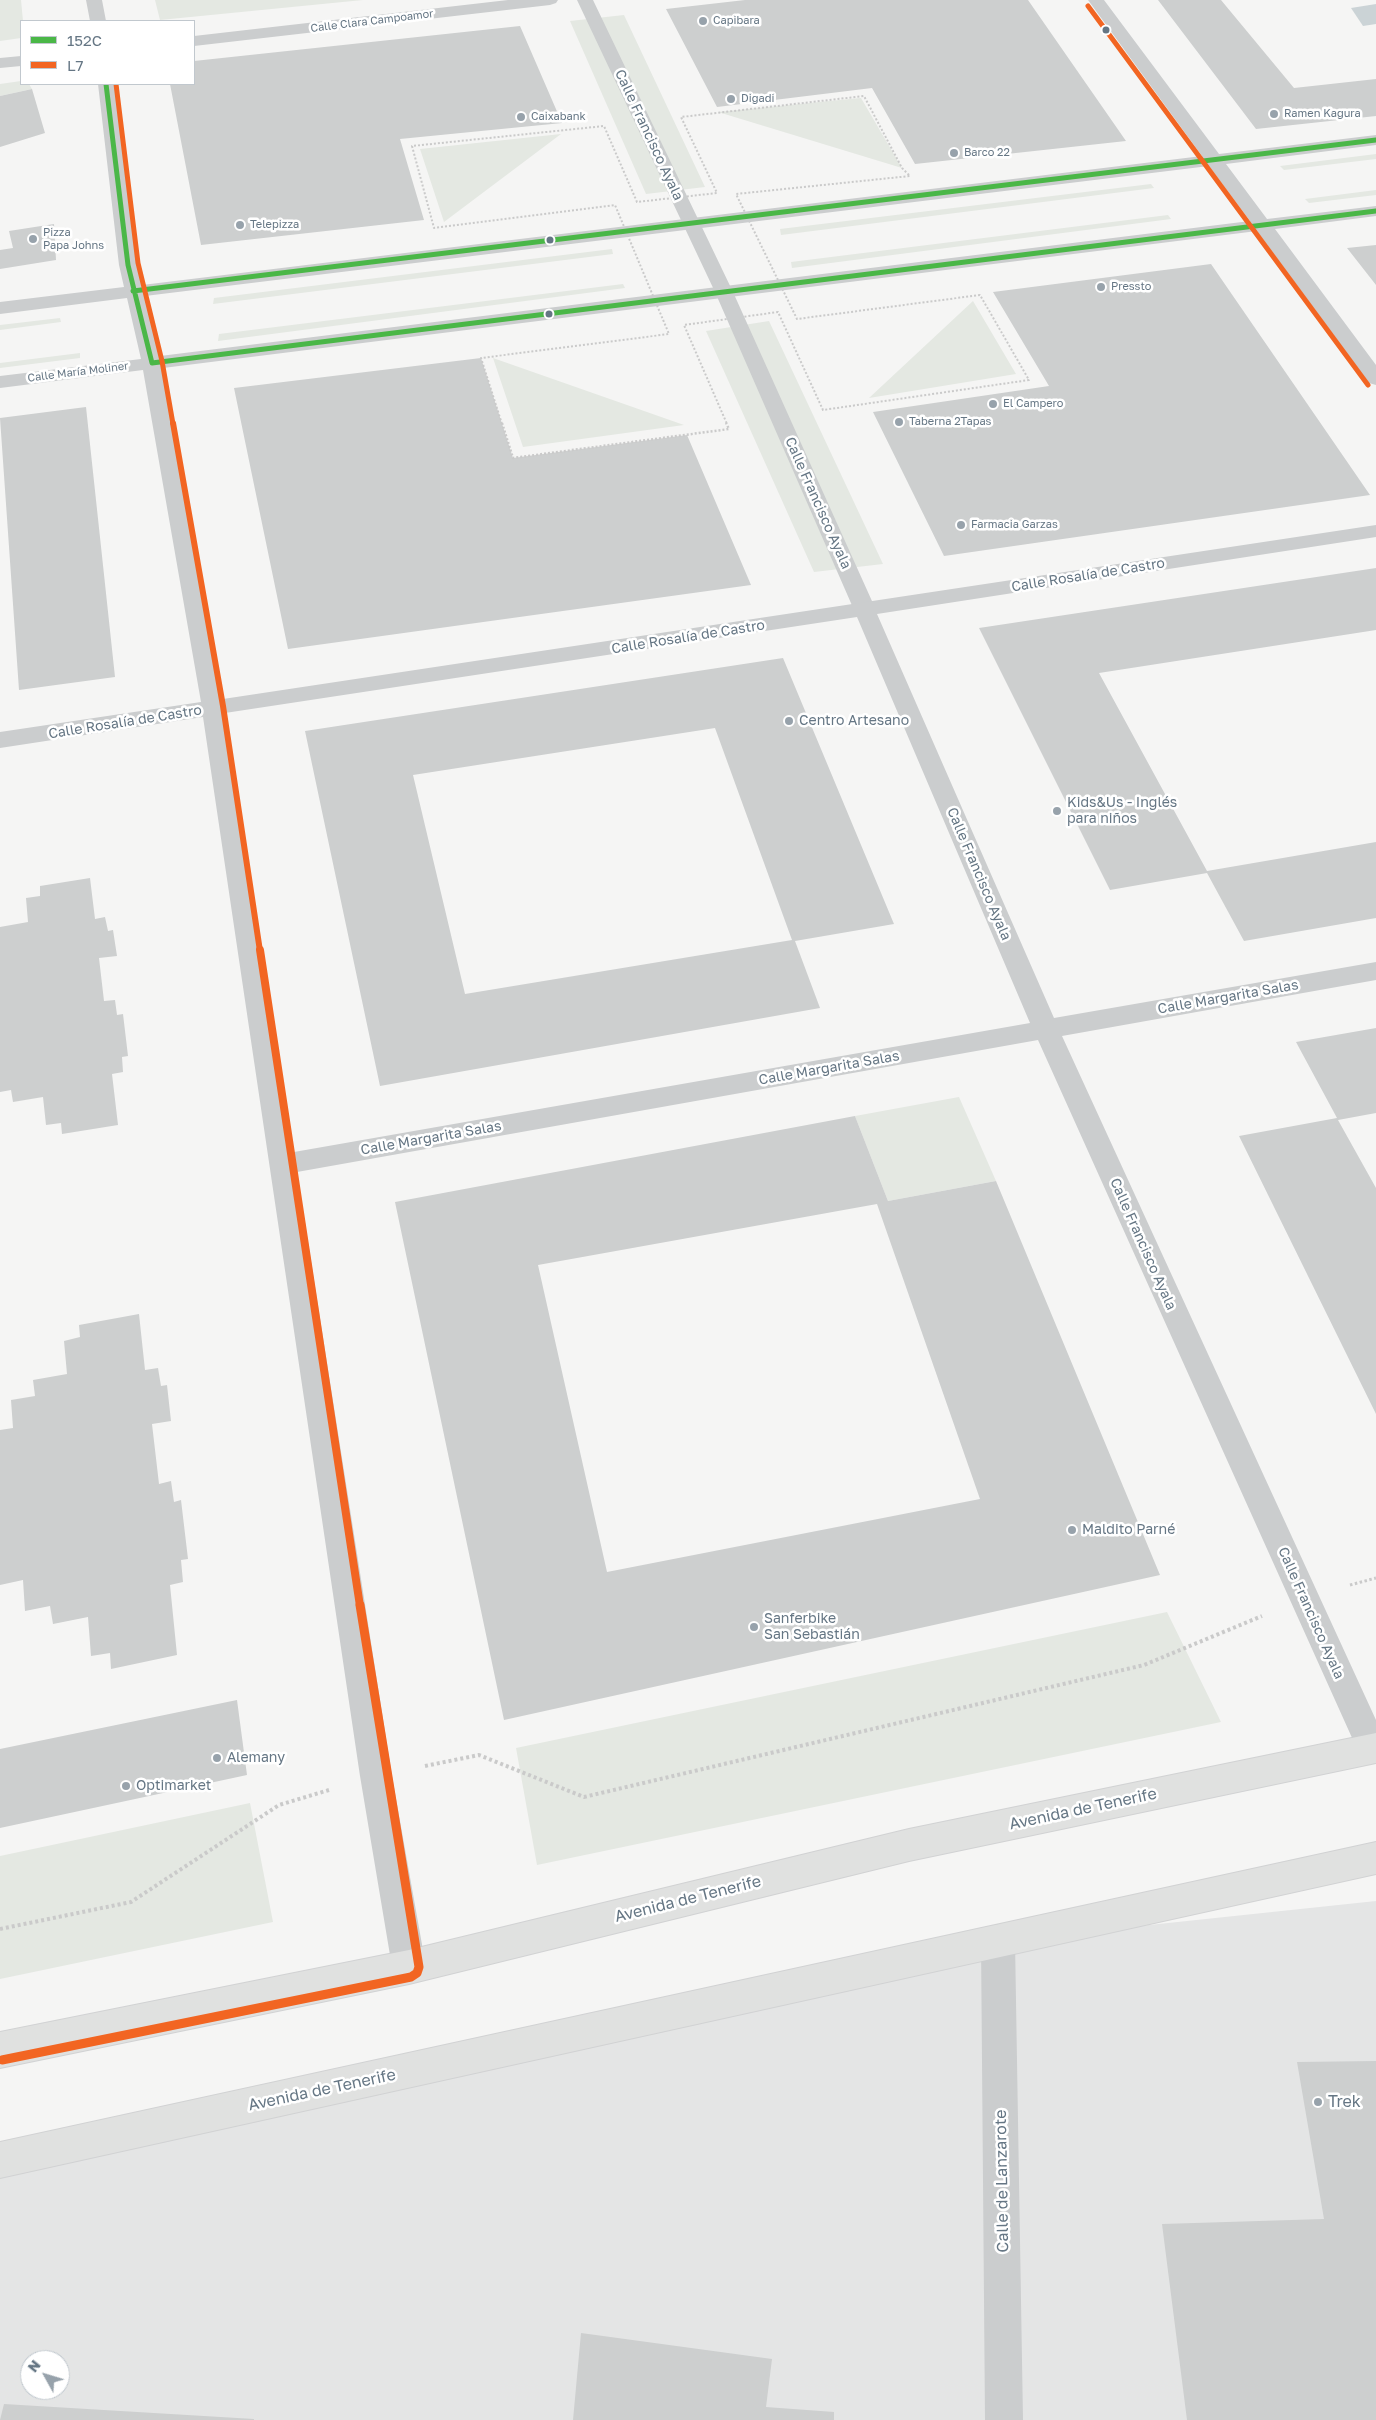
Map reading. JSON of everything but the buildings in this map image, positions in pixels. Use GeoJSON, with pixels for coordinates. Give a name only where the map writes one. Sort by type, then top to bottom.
{"type":"FeatureCollection","features":[{"type":"Feature","properties":{"kind":"main road","name":"Avenida de Tenerife"},"geometry":{"type":"LineString","coordinates":[[0,2050],[410,1967],[909,1845],[1374,1748]]}},
{"type":"Feature","properties":{"kind":"main road","name":"Avenida de Tenerife"},"geometry":{"type":"LineString","coordinates":[[0,2160],[1376,1858]]}},
{"type":"Feature","properties":{"kind":"street"},"geometry":{"type":"LineString","coordinates":[[94,0],[98,20]]}},
{"type":"Feature","properties":{"kind":"street","name":"Calle Clara Campoamor"},"geometry":{"type":"LineString","coordinates":[[195,41],[550,0]]}},
{"type":"Feature","properties":{"kind":"street","name":"Calle Francisco Ayala"},"geometry":{"type":"LineString","coordinates":[[585,0],[724,292],[865,610],[1046,1030],[1374,1748]]}},
{"type":"Feature","properties":{"kind":"street"},"geometry":{"type":"LineString","coordinates":[[1096,0],[1376,379]]}},
{"type":"Feature","properties":{"kind":"street"},"geometry":{"type":"LineString","coordinates":[[0,63],[20,61]]}},
{"type":"Feature","properties":{"kind":"street"},"geometry":{"type":"LineString","coordinates":[[106,85],[128,265],[152,363],[214,708],[376,1776],[410,1967]]}},
{"type":"Feature","properties":{"kind":"street"},"geometry":{"type":"LineString","coordinates":[[0,308],[1376,140]]}},
{"type":"Feature","properties":{"kind":"street","name":"Calle María Moliner"},"geometry":{"type":"LineString","coordinates":[[0,382],[1376,211]]}},
{"type":"Feature","properties":{"kind":"street","name":"Calle Rosalía de Castro"},"geometry":{"type":"LineString","coordinates":[[0,740],[1376,531]]}},
{"type":"Feature","properties":{"kind":"street","name":"Calle Margarita Salas"},"geometry":{"type":"LineString","coordinates":[[283,1164],[1376,971]]}},
{"type":"Feature","properties":{"kind":"street","name":"Calle de Lanzarote"},"geometry":{"type":"LineString","coordinates":[[998,1941],[1004,2420]]}},
{"type":"Feature","properties":{"kind":"path"},"geometry":{"type":"LineString","coordinates":[[0,1929],[131,1902],[279,1805],[376,1776],[479,1755],[584,1796],[1144,1665],[1273,1612],[1376,1578]]}},
{"type":"Feature","properties":{"kind":"shaded area"},"geometry":{"type":"Polygon","coordinates":[[[0,0],[21,0],[23,20],[20,20],[20,38],[0,41],[0,0]]]}},
{"type":"Feature","properties":{"kind":"shaded area"},"geometry":{"type":"Polygon","coordinates":[[[155,0],[363,0],[160,20],[155,0]]]}},
{"type":"Feature","properties":{"kind":"shaded area"},"geometry":{"type":"Polygon","coordinates":[[[1376,4],[1376,24],[1363,26],[1351,8],[1376,4]]]}},
{"type":"Feature","properties":{"kind":"shaded area"},"geometry":{"type":"Polygon","coordinates":[[[624,15],[705,187],[646,194],[570,21],[624,15]]]}},
{"type":"Feature","properties":{"kind":"shaded area"},"geometry":{"type":"Polygon","coordinates":[[[20,81],[20,85],[30,85],[32,89],[0,96],[0,84],[20,81]]]}},
{"type":"Feature","properties":{"kind":"shaded area"},"geometry":{"type":"Polygon","coordinates":[[[860,98],[902,168],[718,112],[860,98]]]}},
{"type":"Feature","properties":{"kind":"shaded area"},"geometry":{"type":"Polygon","coordinates":[[[561,134],[444,222],[420,149],[561,134]]]}},
{"type":"Feature","properties":{"kind":"shaded area"},"geometry":{"type":"Polygon","coordinates":[[[1376,154],[1376,159],[1284,170],[1280,166],[1376,154]]]}},
{"type":"Feature","properties":{"kind":"shaded area"},"geometry":{"type":"Polygon","coordinates":[[[1151,184],[1154,188],[781,235],[780,229],[1151,184]]]}},
{"type":"Feature","properties":{"kind":"shaded area"},"geometry":{"type":"Polygon","coordinates":[[[1376,190],[1376,195],[1309,203],[1305,199],[1376,190]]]}},
{"type":"Feature","properties":{"kind":"shaded area"},"geometry":{"type":"Polygon","coordinates":[[[1168,215],[1171,219],[792,268],[791,262],[1168,215]]]}},
{"type":"Feature","properties":{"kind":"shaded area"},"geometry":{"type":"Polygon","coordinates":[[[612,249],[613,254],[213,304],[214,298],[612,249]]]}},
{"type":"Feature","properties":{"kind":"shaded area"},"geometry":{"type":"Polygon","coordinates":[[[623,284],[625,288],[218,341],[219,334],[623,284]]]}},
{"type":"Feature","properties":{"kind":"shaded area"},"geometry":{"type":"Polygon","coordinates":[[[973,301],[1016,374],[869,398],[973,301]]]}},
{"type":"Feature","properties":{"kind":"shaded area"},"geometry":{"type":"Polygon","coordinates":[[[60,318],[61,322],[0,330],[0,325],[60,318]]]}},
{"type":"Feature","properties":{"kind":"shaded area"},"geometry":{"type":"Polygon","coordinates":[[[769,321],[883,564],[814,572],[706,331],[769,321]]]}},
{"type":"Feature","properties":{"kind":"shaded area"},"geometry":{"type":"Polygon","coordinates":[[[80,353],[80,358],[0,368],[0,363],[80,353]]]}},
{"type":"Feature","properties":{"kind":"shaded area"},"geometry":{"type":"Polygon","coordinates":[[[493,358],[684,425],[523,447],[493,358]]]}},
{"type":"Feature","properties":{"kind":"shaded area"},"geometry":{"type":"Polygon","coordinates":[[[959,1097],[996,1181],[888,1201],[855,1116],[959,1097]]]}},
{"type":"Feature","properties":{"kind":"shaded area"},"geometry":{"type":"Polygon","coordinates":[[[1167,1612],[1221,1722],[537,1865],[516,1748],[1167,1612]]]}},
{"type":"Feature","properties":{"kind":"shaded area"},"geometry":{"type":"Polygon","coordinates":[[[250,1803],[273,1922],[0,1979],[0,1856],[250,1803]]]}},
{"type":"Feature","properties":{"kind":"shaded area"},"geometry":{"type":"Polygon","coordinates":[[[1376,1901],[1376,2420],[0,2420],[0,2160],[998,1941],[1376,1901]]]}},
{"type":"Feature","properties":{"kind":"transit line","name":"L7"},"geometry":{"type":"LineString","coordinates":[[1088,6],[1368,385]]}},
{"type":"Feature","properties":{"kind":"transit line","name":"152C"},"geometry":{"type":"LineString","coordinates":[[106,85],[128,265],[152,363],[1376,211]]}},
{"type":"Feature","properties":{"kind":"transit line","name":"L7"},"geometry":{"type":"LineString","coordinates":[[2,2060],[411,1977],[417,1973],[419,1967],[386,1774],[223,706],[162,361],[138,263],[116,85]]}},
{"type":"Feature","properties":{"kind":"transit line","name":"152C"},"geometry":{"type":"LineString","coordinates":[[133,291],[1376,140]]}},
{"type":"Feature","properties":{"kind":"place","name":"Capibara"},"geometry":{"type":"Point","coordinates":[703,21]}},
{"type":"Feature","properties":{"kind":"place","name":"Digadi"},"geometry":{"type":"Point","coordinates":[731,99]}},
{"type":"Feature","properties":{"kind":"place","name":"Ramen Kagura"},"geometry":{"type":"Point","coordinates":[1274,114]}},
{"type":"Feature","properties":{"kind":"place","name":"Caixabank"},"geometry":{"type":"Point","coordinates":[521,117]}},
{"type":"Feature","properties":{"kind":"place","name":"Barco 22"},"geometry":{"type":"Point","coordinates":[954,153]}},
{"type":"Feature","properties":{"kind":"place","name":"Telepizza"},"geometry":{"type":"Point","coordinates":[240,225]}},
{"type":"Feature","properties":{"kind":"place","name":"Pizza Papa Johns"},"geometry":{"type":"Point","coordinates":[33,239]}},
{"type":"Feature","properties":{"kind":"place","name":"Pressto"},"geometry":{"type":"Point","coordinates":[1101,287]}},
{"type":"Feature","properties":{"kind":"place","name":"El Campero"},"geometry":{"type":"Point","coordinates":[993,404]}},
{"type":"Feature","properties":{"kind":"place","name":"Taberna 2Tapas"},"geometry":{"type":"Point","coordinates":[899,422]}},
{"type":"Feature","properties":{"kind":"place","name":"Farmacia Garzas"},"geometry":{"type":"Point","coordinates":[961,525]}},
{"type":"Feature","properties":{"kind":"place","name":"Centro Artesano"},"geometry":{"type":"Point","coordinates":[789,721]}},
{"type":"Feature","properties":{"kind":"place","name":"Kids&Us - Inglés para niños"},"geometry":{"type":"Point","coordinates":[1057,811]}},
{"type":"Feature","properties":{"kind":"place","name":"Maldito Parné"},"geometry":{"type":"Point","coordinates":[1072,1530]}},
{"type":"Feature","properties":{"kind":"place","name":"Sanferbike San Sebastián"},"geometry":{"type":"Point","coordinates":[754,1627]}},
{"type":"Feature","properties":{"kind":"place","name":"Alemany"},"geometry":{"type":"Point","coordinates":[217,1758]}},
{"type":"Feature","properties":{"kind":"place","name":"Optimarket"},"geometry":{"type":"Point","coordinates":[126,1786]}},
{"type":"Feature","properties":{"kind":"place","name":"Trek"},"geometry":{"type":"Point","coordinates":[1318,2102]}}]}
